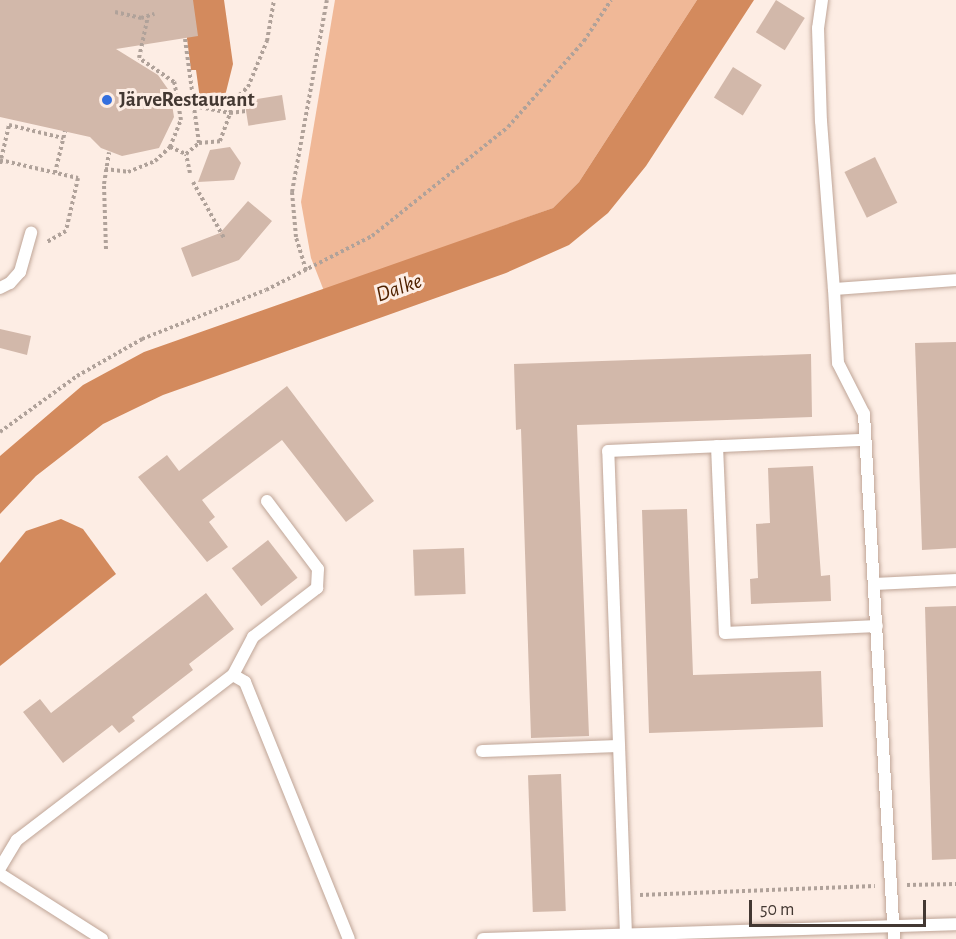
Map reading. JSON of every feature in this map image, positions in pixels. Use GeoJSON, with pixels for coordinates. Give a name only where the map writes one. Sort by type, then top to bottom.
{"type":"FeatureCollection","features":[{"type":"Feature","properties":{"kind":"lane"},"geometry":{"type":"LineString","coordinates":[[822,0],[818,28],[821,121],[838,363],[864,414],[894,939]]}},
{"type":"Feature","properties":{"kind":"lane"},"geometry":{"type":"LineString","coordinates":[[0,288],[10,283],[20,272],[31,233]]}},
{"type":"Feature","properties":{"kind":"lane"},"geometry":{"type":"LineString","coordinates":[[834,289],[956,280]]}},
{"type":"Feature","properties":{"kind":"lane"},"geometry":{"type":"LineString","coordinates":[[626,935],[608,451],[866,440]]}},
{"type":"Feature","properties":{"kind":"lane"},"geometry":{"type":"LineString","coordinates":[[717,446],[725,633],[877,626]]}},
{"type":"Feature","properties":{"kind":"lane"},"geometry":{"type":"LineString","coordinates":[[0,868],[16,840],[233,675],[253,637],[317,588],[318,569],[267,501]]}},
{"type":"Feature","properties":{"kind":"lane"},"geometry":{"type":"LineString","coordinates":[[874,584],[956,580]]}},
{"type":"Feature","properties":{"kind":"lane"},"geometry":{"type":"LineString","coordinates":[[233,675],[245,682],[349,939]]}},
{"type":"Feature","properties":{"kind":"lane"},"geometry":{"type":"LineString","coordinates":[[482,751],[619,746]]}},
{"type":"Feature","properties":{"kind":"lane"},"geometry":{"type":"LineString","coordinates":[[0,874],[102,939]]}},
{"type":"Feature","properties":{"kind":"lane"},"geometry":{"type":"LineString","coordinates":[[483,939],[608,937],[956,924]]}},
{"type":"Feature","properties":{"kind":"path"},"geometry":{"type":"LineString","coordinates":[[186,154],[199,143],[220,141],[235,99],[248,87],[267,41],[274,0]]}},
{"type":"Feature","properties":{"kind":"path"},"geometry":{"type":"LineString","coordinates":[[306,270],[296,237],[292,192],[327,0]]}},
{"type":"Feature","properties":{"kind":"path"},"geometry":{"type":"LineString","coordinates":[[0,432],[77,376],[142,339],[306,270],[372,236],[508,126],[584,41],[611,0]]}},
{"type":"Feature","properties":{"kind":"path"},"geometry":{"type":"LineString","coordinates":[[115,12],[148,16],[154,14]]}},
{"type":"Feature","properties":{"kind":"path"},"geometry":{"type":"LineString","coordinates":[[105,168],[128,172],[155,162],[170,147],[181,120],[180,101],[174,82],[140,58],[148,16]]}},
{"type":"Feature","properties":{"kind":"path"},"geometry":{"type":"LineString","coordinates":[[185,39],[199,143]]}},
{"type":"Feature","properties":{"kind":"path"},"geometry":{"type":"LineString","coordinates":[[194,106],[230,113],[246,111]]}},
{"type":"Feature","properties":{"kind":"path"},"geometry":{"type":"LineString","coordinates":[[26,255],[66,231],[78,178],[0,161],[9,125],[63,138]]}},
{"type":"Feature","properties":{"kind":"path"},"geometry":{"type":"LineString","coordinates":[[55,173],[65,131]]}},
{"type":"Feature","properties":{"kind":"path"},"geometry":{"type":"LineString","coordinates":[[170,147],[186,154]]}},
{"type":"Feature","properties":{"kind":"path"},"geometry":{"type":"LineString","coordinates":[[106,249],[105,168],[109,152]]}},
{"type":"Feature","properties":{"kind":"path"},"geometry":{"type":"LineString","coordinates":[[186,154],[190,173]]}},
{"type":"Feature","properties":{"kind":"path"},"geometry":{"type":"LineString","coordinates":[[193,183],[224,238]]}},
{"type":"Feature","properties":{"kind":"path"},"geometry":{"type":"LineString","coordinates":[[624,895],[956,884]]}},
{"type":"Feature","properties":{"kind":"shaded area"},"geometry":{"type":"Polygon","coordinates":[[[335,0],[697,0],[579,182],[553,208],[324,291],[311,258],[301,202],[335,0]]]}},
{"type":"Feature","properties":{"kind":"water"},"geometry":{"type":"Polygon","coordinates":[[[182,0],[224,0],[233,64],[223,104],[200,99],[196,70],[191,70],[182,0]]]}},
{"type":"Feature","properties":{"kind":"water","name":"Dalke"},"geometry":{"type":"Polygon","coordinates":[[[697,0],[754,0],[646,166],[608,213],[569,245],[506,273],[163,395],[103,424],[36,476],[0,514],[0,456],[83,385],[144,352],[553,208],[579,182],[697,0]]]}},
{"type":"Feature","properties":{"kind":"water"},"geometry":{"type":"Polygon","coordinates":[[[61,519],[83,529],[116,574],[0,666],[0,563],[26,531],[61,519]]]}},
{"type":"Feature","properties":{"kind":"building"},"geometry":{"type":"Polygon","coordinates":[[[0,0],[193,0],[198,36],[116,49],[158,75],[170,92],[174,117],[159,148],[122,156],[101,148],[90,137],[0,117],[0,0]]]}},
{"type":"Feature","properties":{"kind":"building"},"geometry":{"type":"Polygon","coordinates":[[[776,0],[805,18],[785,50],[756,32],[776,0]]]}},
{"type":"Feature","properties":{"kind":"building"},"geometry":{"type":"Polygon","coordinates":[[[733,67],[762,85],[743,116],[714,98],[733,67]]]}},
{"type":"Feature","properties":{"kind":"building"},"geometry":{"type":"Polygon","coordinates":[[[282,95],[286,120],[248,126],[244,101],[282,95]]]}},
{"type":"Feature","properties":{"kind":"building"},"geometry":{"type":"Polygon","coordinates":[[[230,147],[241,163],[234,180],[198,182],[210,150],[230,147]]]}},
{"type":"Feature","properties":{"kind":"building"},"geometry":{"type":"Polygon","coordinates":[[[875,157],[897,203],[867,218],[844,172],[875,157]]]}},
{"type":"Feature","properties":{"kind":"building"},"geometry":{"type":"Polygon","coordinates":[[[248,201],[272,221],[239,260],[192,277],[181,248],[220,233],[248,201]]]}},
{"type":"Feature","properties":{"kind":"building"},"geometry":{"type":"Polygon","coordinates":[[[0,329],[31,336],[27,355],[0,348],[0,329]]]}},
{"type":"Feature","properties":{"kind":"building"},"geometry":{"type":"Polygon","coordinates":[[[956,342],[956,548],[922,550],[915,343],[956,342]]]}},
{"type":"Feature","properties":{"kind":"building"},"geometry":{"type":"Polygon","coordinates":[[[811,354],[812,417],[577,425],[589,736],[531,738],[521,429],[516,430],[514,364],[811,354]]]}},
{"type":"Feature","properties":{"kind":"building"},"geometry":{"type":"Polygon","coordinates":[[[287,386],[374,501],[346,522],[282,440],[202,500],[215,517],[209,522],[228,547],[207,562],[138,477],[167,455],[179,471],[287,386]]]}},
{"type":"Feature","properties":{"kind":"building"},"geometry":{"type":"Polygon","coordinates":[[[813,466],[821,576],[830,575],[831,601],[751,604],[750,579],[758,578],[756,524],[770,523],[768,468],[813,466]]]}},
{"type":"Feature","properties":{"kind":"building"},"geometry":{"type":"Polygon","coordinates":[[[687,509],[693,675],[821,671],[823,727],[649,733],[642,510],[687,509]]]}},
{"type":"Feature","properties":{"kind":"building"},"geometry":{"type":"Polygon","coordinates":[[[268,540],[298,578],[261,606],[232,568],[268,540]]]}},
{"type":"Feature","properties":{"kind":"building"},"geometry":{"type":"Polygon","coordinates":[[[464,548],[466,594],[415,596],[413,550],[464,548]]]}},
{"type":"Feature","properties":{"kind":"building"},"geometry":{"type":"Polygon","coordinates":[[[206,593],[234,629],[189,664],[193,670],[132,717],[135,721],[119,733],[112,725],[63,763],[23,712],[40,699],[51,713],[206,593]]]}},
{"type":"Feature","properties":{"kind":"building"},"geometry":{"type":"Polygon","coordinates":[[[956,606],[956,859],[932,860],[925,607],[956,606]]]}},
{"type":"Feature","properties":{"kind":"building"},"geometry":{"type":"Polygon","coordinates":[[[561,774],[566,911],[533,912],[528,775],[561,774]]]}},
{"type":"Feature","properties":{"kind":"place","name":"JärveRestaurant"},"geometry":{"type":"Point","coordinates":[107,100]}}]}
